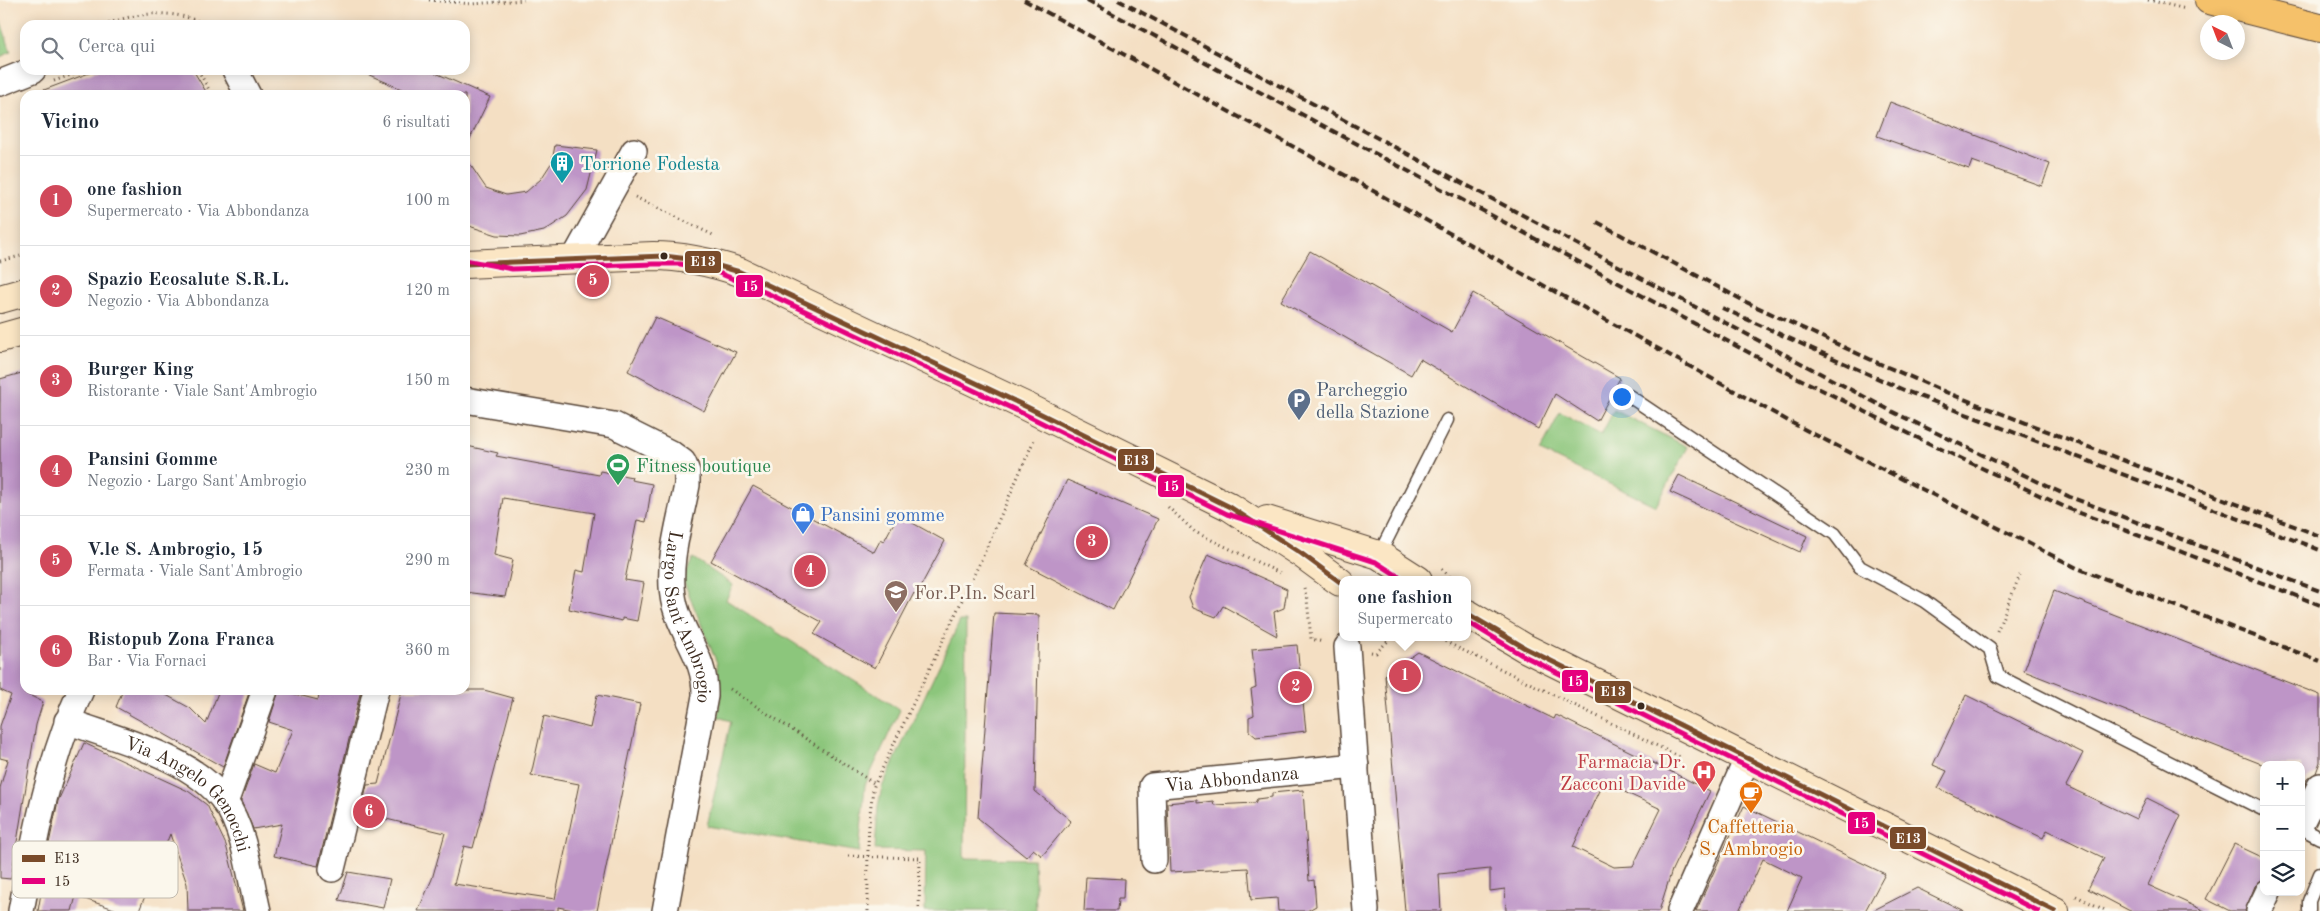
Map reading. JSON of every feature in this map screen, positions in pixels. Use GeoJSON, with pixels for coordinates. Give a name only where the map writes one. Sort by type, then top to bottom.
{"type":"FeatureCollection","features":[{"type":"Feature","properties":{"kind":"main road"},"geometry":{"type":"LineString","coordinates":[[2209,0],[2320,28]]}},
{"type":"Feature","properties":{"kind":"main road"},"geometry":{"type":"LineString","coordinates":[[470,253],[512,262]]}},
{"type":"Feature","properties":{"kind":"main road"},"geometry":{"type":"LineString","coordinates":[[470,264],[681,256],[709,261],[740,272],[1027,407],[1230,507],[1383,562],[1410,576]]}},
{"type":"Feature","properties":{"kind":"main road"},"geometry":{"type":"LineString","coordinates":[[0,299],[20,293]]}},
{"type":"Feature","properties":{"kind":"main road"},"geometry":{"type":"LineString","coordinates":[[0,338],[20,332]]}},
{"type":"Feature","properties":{"kind":"main road"},"geometry":{"type":"LineString","coordinates":[[1230,507],[1339,586]]}},
{"type":"Feature","properties":{"kind":"main road"},"geometry":{"type":"LineString","coordinates":[[1343,576],[1345,564],[1351,558],[1383,562]]}},
{"type":"Feature","properties":{"kind":"main road"},"geometry":{"type":"LineString","coordinates":[[1471,616],[1525,648],[2054,911]]}},
{"type":"Feature","properties":{"kind":"main road"},"geometry":{"type":"LineString","coordinates":[[1471,630],[1525,648]]}},
{"type":"Feature","properties":{"kind":"street"},"geometry":{"type":"LineString","coordinates":[[0,82],[20,75]]}},
{"type":"Feature","properties":{"kind":"street"},"geometry":{"type":"LineString","coordinates":[[238,75],[245,90]]}},
{"type":"Feature","properties":{"kind":"street"},"geometry":{"type":"LineString","coordinates":[[574,259],[634,151]]}},
{"type":"Feature","properties":{"kind":"street","name":"Largo Sant'Ambrogio"},"geometry":{"type":"LineString","coordinates":[[470,401],[614,425],[672,454],[683,462],[687,472],[687,485],[673,561],[671,586],[676,607],[700,660],[705,679],[705,688],[665,911]]}},
{"type":"Feature","properties":{"kind":"street"},"geometry":{"type":"LineString","coordinates":[[1349,641],[1366,911]]}},
{"type":"Feature","properties":{"kind":"street"},"geometry":{"type":"LineString","coordinates":[[35,841],[42,803],[67,721],[79,695]]}},
{"type":"Feature","properties":{"kind":"street"},"geometry":{"type":"LineString","coordinates":[[226,803],[263,695]]}},
{"type":"Feature","properties":{"kind":"street"},"geometry":{"type":"LineString","coordinates":[[332,869],[375,695]]}},
{"type":"Feature","properties":{"kind":"street","name":"Via Angelo Genocchi"},"geometry":{"type":"LineString","coordinates":[[67,721],[162,755],[211,786],[226,803],[242,843],[258,911]]}},
{"type":"Feature","properties":{"kind":"street"},"geometry":{"type":"LineString","coordinates":[[1680,911],[1747,759]]}},
{"type":"Feature","properties":{"kind":"street","name":"Via Abbondanza"},"geometry":{"type":"LineString","coordinates":[[1154,860],[1152,786],[1356,766]]}},
{"type":"Feature","properties":{"kind":"street"},"geometry":{"type":"LineString","coordinates":[[2305,816],[2320,786]]}},
{"type":"Feature","properties":{"kind":"street"},"geometry":{"type":"LineString","coordinates":[[2259,911],[2266,896]]}},
{"type":"Feature","properties":{"kind":"street"},"geometry":{"type":"LineString","coordinates":[[22,911],[24,898]]}},
{"type":"Feature","properties":{"kind":"lane"},"geometry":{"type":"LineString","coordinates":[[1629,396],[1835,534],[1860,567],[1924,601],[1990,649],[1998,676],[2260,808]]}},
{"type":"Feature","properties":{"kind":"lane"},"geometry":{"type":"LineString","coordinates":[[1383,562],[1447,420]]}},
{"type":"Feature","properties":{"kind":"lane"},"geometry":{"type":"LineString","coordinates":[[2305,830],[2320,838]]}},
{"type":"Feature","properties":{"kind":"lane"},"geometry":{"type":"LineString","coordinates":[[2309,911],[2309,901],[2320,874]]}},
{"type":"Feature","properties":{"kind":"path"},"geometry":{"type":"LineString","coordinates":[[429,0],[472,4],[524,0]]}},
{"type":"Feature","properties":{"kind":"path"},"geometry":{"type":"LineString","coordinates":[[118,20],[162,12],[190,17],[196,20]]}},
{"type":"Feature","properties":{"kind":"path"},"geometry":{"type":"LineString","coordinates":[[201,75],[209,90]]}},
{"type":"Feature","properties":{"kind":"path"},"geometry":{"type":"LineString","coordinates":[[0,261],[20,256]]}},
{"type":"Feature","properties":{"kind":"path"},"geometry":{"type":"LineString","coordinates":[[1025,436],[1042,445]]}},
{"type":"Feature","properties":{"kind":"path"},"geometry":{"type":"LineString","coordinates":[[868,911],[870,807],[875,784],[982,558],[1034,440]]}},
{"type":"Feature","properties":{"kind":"path"},"geometry":{"type":"LineString","coordinates":[[1162,502],[1195,532],[1289,578]]}},
{"type":"Feature","properties":{"kind":"path"},"geometry":{"type":"LineString","coordinates":[[1990,649],[2020,575]]}},
{"type":"Feature","properties":{"kind":"path"},"geometry":{"type":"LineString","coordinates":[[1301,585],[1307,599],[1311,639],[1339,640]]}},
{"type":"Feature","properties":{"kind":"path"},"geometry":{"type":"LineString","coordinates":[[1351,641],[1376,653],[1388,641]]}},
{"type":"Feature","properties":{"kind":"path"},"geometry":{"type":"LineString","coordinates":[[1444,641],[1682,757]]}},
{"type":"Feature","properties":{"kind":"path"},"geometry":{"type":"LineString","coordinates":[[705,688],[727,687],[875,784]]}},
{"type":"Feature","properties":{"kind":"path"},"geometry":{"type":"LineString","coordinates":[[848,856],[920,858],[919,911]]}},
{"type":"Feature","properties":{"kind":"green space"},"geometry":{"type":"Polygon","coordinates":[[[0,19],[11,52],[0,57],[0,19]]]}},
{"type":"Feature","properties":{"kind":"green space"},"geometry":{"type":"Polygon","coordinates":[[[1614,410],[1688,447],[1656,506],[1540,451],[1560,413],[1601,435],[1614,410]]]}},
{"type":"Feature","properties":{"kind":"green space"},"geometry":{"type":"Polygon","coordinates":[[[693,558],[733,585],[726,600],[900,710],[865,785],[859,852],[707,826],[731,721],[718,717],[721,690],[717,663],[683,580],[693,558]]]}},
{"type":"Feature","properties":{"kind":"green space"},"geometry":{"type":"Polygon","coordinates":[[[960,621],[966,621],[964,858],[1034,859],[1036,911],[925,911],[926,851],[875,850],[878,806],[882,787],[960,621]]]}},
{"type":"Feature","properties":{"kind":"building"},"geometry":{"type":"Polygon","coordinates":[[[84,75],[196,75],[205,90],[44,90],[84,75]]]}},
{"type":"Feature","properties":{"kind":"building"},"geometry":{"type":"Polygon","coordinates":[[[369,75],[440,75],[490,97],[470,139],[470,90],[404,90],[369,75]]]}},
{"type":"Feature","properties":{"kind":"building"},"geometry":{"type":"Polygon","coordinates":[[[1890,102],[2050,164],[2042,186],[1972,161],[1969,169],[1877,136],[1890,102]]]}},
{"type":"Feature","properties":{"kind":"building","name":"Torrione Fodesta"},"geometry":{"type":"Polygon","coordinates":[[[555,145],[597,150],[587,190],[567,216],[544,231],[520,236],[497,235],[470,226],[470,164],[486,188],[506,195],[526,192],[541,179],[552,162],[555,145]]]}},
{"type":"Feature","properties":{"kind":"building"},"geometry":{"type":"Polygon","coordinates":[[[1310,251],[1452,332],[1473,293],[1620,378],[1597,421],[1555,394],[1538,429],[1420,359],[1411,375],[1281,301],[1310,251]]]}},
{"type":"Feature","properties":{"kind":"building"},"geometry":{"type":"Polygon","coordinates":[[[655,317],[736,352],[704,411],[628,371],[655,317]]]}},
{"type":"Feature","properties":{"kind":"building"},"geometry":{"type":"Polygon","coordinates":[[[20,373],[20,695],[29,695],[43,702],[36,725],[17,841],[12,841],[11,879],[0,878],[0,788],[8,760],[0,758],[0,726],[11,695],[0,690],[0,379],[20,373]]]}},
{"type":"Feature","properties":{"kind":"building"},"geometry":{"type":"Polygon","coordinates":[[[470,447],[498,453],[496,456],[599,475],[600,471],[632,477],[631,480],[652,484],[646,522],[637,520],[625,580],[644,583],[637,621],[622,618],[622,621],[569,609],[576,570],[584,572],[594,513],[503,498],[494,555],[513,560],[505,597],[470,593],[470,447]]]}},
{"type":"Feature","properties":{"kind":"building"},"geometry":{"type":"Polygon","coordinates":[[[1679,475],[1807,536],[1800,552],[1670,492],[1679,475]]]}},
{"type":"Feature","properties":{"kind":"building"},"geometry":{"type":"Polygon","coordinates":[[[1067,480],[1158,519],[1113,610],[1026,565],[1067,480]]]}},
{"type":"Feature","properties":{"kind":"building","name":"Pansini gomme"},"geometry":{"type":"Polygon","coordinates":[[[753,486],[874,552],[881,539],[884,541],[898,515],[945,541],[916,595],[914,593],[875,668],[814,634],[822,622],[711,561],[753,486]]]}},
{"type":"Feature","properties":{"kind":"building"},"geometry":{"type":"Polygon","coordinates":[[[1208,554],[1287,589],[1284,608],[1274,612],[1277,636],[1223,606],[1216,617],[1193,608],[1189,597],[1208,554]]]}},
{"type":"Feature","properties":{"kind":"building"},"geometry":{"type":"Polygon","coordinates":[[[2054,591],[2320,695],[2320,762],[2316,773],[2307,779],[2305,783],[2305,761],[2260,761],[2260,763],[2024,671],[2054,591]]]}},
{"type":"Feature","properties":{"kind":"building"},"geometry":{"type":"Polygon","coordinates":[[[994,613],[1039,615],[1035,791],[1071,821],[1042,856],[1033,849],[1026,857],[978,818],[994,613]]]}},
{"type":"Feature","properties":{"kind":"building"},"geometry":{"type":"Polygon","coordinates":[[[1297,645],[1306,731],[1256,737],[1249,731],[1249,717],[1254,715],[1251,689],[1256,687],[1252,649],[1297,645]]]}},
{"type":"Feature","properties":{"kind":"building"},"geometry":{"type":"Polygon","coordinates":[[[1418,652],[1554,719],[1556,715],[1710,791],[1672,870],[1659,911],[1506,911],[1505,889],[1490,891],[1490,869],[1439,874],[1441,911],[1405,911],[1385,675],[1418,652]],[[1603,782],[1573,847],[1614,867],[1633,866],[1661,809],[1603,782]]]}},
{"type":"Feature","properties":{"kind":"building"},"geometry":{"type":"Polygon","coordinates":[[[470,690],[484,690],[513,698],[473,848],[464,846],[454,884],[555,899],[579,784],[531,775],[544,716],[590,728],[597,695],[640,704],[597,911],[578,911],[558,907],[558,911],[418,911],[432,879],[445,833],[361,813],[367,785],[378,784],[401,695],[470,695],[470,690]]]}},
{"type":"Feature","properties":{"kind":"building"},"geometry":{"type":"Polygon","coordinates":[[[121,695],[166,695],[190,708],[206,724],[217,695],[248,695],[223,767],[116,707],[121,695]]]}},
{"type":"Feature","properties":{"kind":"building"},"geometry":{"type":"Polygon","coordinates":[[[277,695],[298,695],[318,700],[319,695],[360,695],[318,866],[274,856],[282,824],[253,829],[241,801],[254,764],[275,773],[293,730],[269,722],[277,695]]]}},
{"type":"Feature","properties":{"kind":"building"},"geometry":{"type":"Polygon","coordinates":[[[1966,695],[2083,753],[2066,786],[2136,819],[2147,798],[2181,815],[2148,885],[2205,911],[2130,911],[2088,889],[2104,858],[2047,830],[2043,838],[1938,788],[1947,771],[1933,765],[1966,695]]]}},
{"type":"Feature","properties":{"kind":"building"},"geometry":{"type":"Polygon","coordinates":[[[84,743],[188,791],[207,805],[226,845],[243,911],[188,911],[187,884],[178,858],[178,841],[172,841],[170,834],[167,841],[50,841],[58,801],[84,743]]]}},
{"type":"Feature","properties":{"kind":"building"},"geometry":{"type":"Polygon","coordinates":[[[1303,790],[1309,881],[1314,880],[1316,906],[1307,911],[1278,911],[1277,898],[1251,900],[1248,868],[1170,872],[1167,803],[1197,800],[1197,803],[1213,801],[1214,805],[1255,803],[1257,799],[1272,797],[1272,793],[1303,790]]]}},
{"type":"Feature","properties":{"kind":"building"},"geometry":{"type":"Polygon","coordinates":[[[1744,806],[1885,874],[1865,911],[1787,911],[1802,878],[1763,859],[1739,911],[1696,911],[1744,806]]]}},
{"type":"Feature","properties":{"kind":"building"},"geometry":{"type":"Polygon","coordinates":[[[2234,844],[2260,856],[2260,882],[2255,886],[2245,911],[2230,911],[2206,899],[2234,844]]]}},
{"type":"Feature","properties":{"kind":"building"},"geometry":{"type":"Polygon","coordinates":[[[348,872],[390,879],[383,908],[339,900],[348,872]]]}},
{"type":"Feature","properties":{"kind":"building"},"geometry":{"type":"Polygon","coordinates":[[[1086,877],[1124,879],[1123,899],[1118,899],[1117,911],[1084,911],[1086,877]]]}},
{"type":"Feature","properties":{"kind":"building"},"geometry":{"type":"Polygon","coordinates":[[[1917,888],[1964,911],[1872,911],[1917,888]]]}},
{"type":"Feature","properties":{"kind":"building"},"geometry":{"type":"Polygon","coordinates":[[[40,898],[75,898],[72,911],[38,911],[40,898]]]}},
{"type":"Feature","properties":{"kind":"building"},"geometry":{"type":"Polygon","coordinates":[[[82,898],[144,898],[139,911],[120,911],[82,898]]]}},
{"type":"Feature","properties":{"kind":"railway"},"geometry":{"type":"LineString","coordinates":[[1024,0],[1792,423],[2077,568],[2320,661]]}},
{"type":"Feature","properties":{"kind":"railway"},"geometry":{"type":"LineString","coordinates":[[1087,0],[1776,367],[1924,441],[2067,508],[2320,605]]}},
{"type":"Feature","properties":{"kind":"railway"},"geometry":{"type":"LineString","coordinates":[[1118,0],[1893,412],[2070,497],[2320,591]]}},
{"type":"Feature","properties":{"kind":"railway"},"geometry":{"type":"LineString","coordinates":[[1597,222],[1746,302],[1878,363],[1948,393],[2320,536]]}},
{"type":"Feature","properties":{"kind":"railway"},"geometry":{"type":"LineString","coordinates":[[1722,308],[1906,391],[2320,550]]}},
{"type":"Feature","properties":{"kind":"transit line","name":"E13"},"geometry":{"type":"LineString","coordinates":[[470,264],[664,256],[697,260],[740,272],[1027,407],[1230,507],[1302,554],[1339,581]]}},
{"type":"Feature","properties":{"kind":"transit line","name":"15"},"geometry":{"type":"LineString","coordinates":[[470,261],[512,269],[653,264],[680,264],[707,268],[769,294],[1024,414],[1227,514],[1376,562],[1398,576]]}},
{"type":"Feature","properties":{"kind":"transit line","name":"E13"},"geometry":{"type":"LineString","coordinates":[[1471,616],[1525,648],[2055,911]]}},
{"type":"Feature","properties":{"kind":"transit line","name":"15"},"geometry":{"type":"LineString","coordinates":[[1471,624],[1522,655],[2038,911]]}},
{"type":"Feature","properties":{"kind":"place","name":"Torrione Fodesta"},"geometry":{"type":"Point","coordinates":[562,184]}},
{"type":"Feature","properties":{"kind":"place","name":"V.le S. Ambrogio, 15"},"geometry":{"type":"Point","coordinates":[593,281]}},
{"type":"Feature","properties":{"kind":"place","name":"Parcheggio della Stazione"},"geometry":{"type":"Point","coordinates":[1299,421]}},
{"type":"Feature","properties":{"kind":"place","name":"Fitness boutique"},"geometry":{"type":"Point","coordinates":[618,486]}},
{"type":"Feature","properties":{"kind":"place","name":"Pansini gomme"},"geometry":{"type":"Point","coordinates":[803,535]}},
{"type":"Feature","properties":{"kind":"place","name":"Burger King"},"geometry":{"type":"Point","coordinates":[1092,542]}},
{"type":"Feature","properties":{"kind":"place","name":"Pansini Gomme"},"geometry":{"type":"Point","coordinates":[810,571]}},
{"type":"Feature","properties":{"kind":"place","name":"For.P.In. Scarl"},"geometry":{"type":"Point","coordinates":[896,613]}},
{"type":"Feature","properties":{"kind":"place","name":"one fashion"},"geometry":{"type":"Point","coordinates":[1405,676]}},
{"type":"Feature","properties":{"kind":"place","name":"Spazio Ecosalute S.R.L."},"geometry":{"type":"Point","coordinates":[1296,687]}},
{"type":"Feature","properties":{"kind":"place","name":"Farmacia Dr. Zacconi Davide"},"geometry":{"type":"Point","coordinates":[1704,793]}},
{"type":"Feature","properties":{"kind":"place","name":"Ristopub Zona Franca"},"geometry":{"type":"Point","coordinates":[369,812]}},
{"type":"Feature","properties":{"kind":"place","name":"Caffetteria S. Ambrogio"},"geometry":{"type":"Point","coordinates":[1751,814]}}]}
